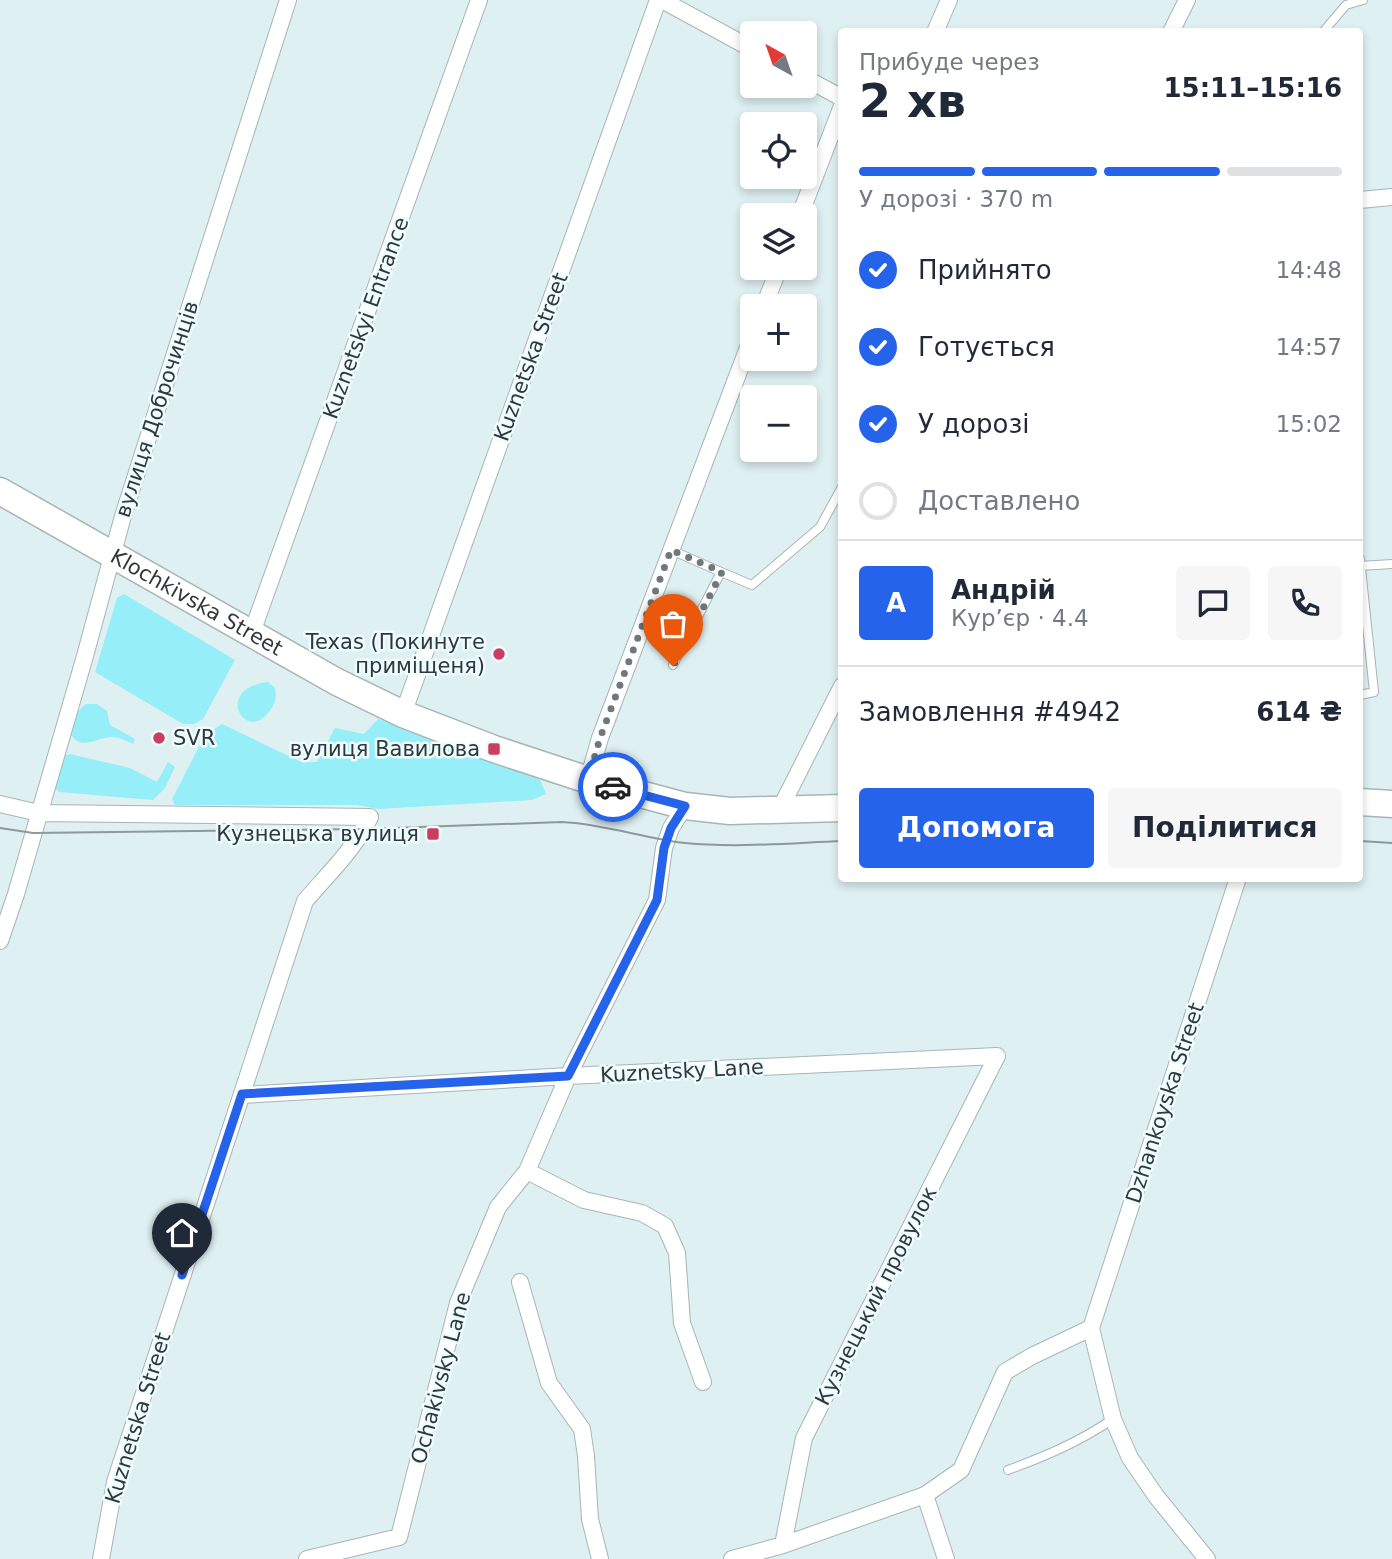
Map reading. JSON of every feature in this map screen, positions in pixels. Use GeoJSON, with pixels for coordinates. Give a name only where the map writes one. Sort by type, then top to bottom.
{"type":"FeatureCollection","features":[{"type":"Feature","properties":{"kind":"main road","name":"Klochkivska Street"},"geometry":{"type":"LineString","coordinates":[[0,491],[337,682],[403,714],[494,749],[588,780],[685,806],[730,811],[838,808]]}},
{"type":"Feature","properties":{"kind":"main road"},"geometry":{"type":"LineString","coordinates":[[1363,802],[1392,804]]}},
{"type":"Feature","properties":{"kind":"street","name":"вулиця Доброчинців"},"geometry":{"type":"LineString","coordinates":[[0,941],[85,656],[111,555],[288,0]]}},
{"type":"Feature","properties":{"kind":"street","name":"Kuznetskyi Entrance"},"geometry":{"type":"LineString","coordinates":[[251,635],[479,0]]}},
{"type":"Feature","properties":{"kind":"street"},"geometry":{"type":"LineString","coordinates":[[660,0],[740,43]]}},
{"type":"Feature","properties":{"kind":"street","name":"Kuznetska Street"},"geometry":{"type":"LineString","coordinates":[[403,714],[660,0]]}},
{"type":"Feature","properties":{"kind":"street"},"geometry":{"type":"LineString","coordinates":[[937,28],[948,0]]}},
{"type":"Feature","properties":{"kind":"street"},"geometry":{"type":"LineString","coordinates":[[1173,28],[1186,0]]}},
{"type":"Feature","properties":{"kind":"street"},"geometry":{"type":"LineString","coordinates":[[817,84],[838,96]]}},
{"type":"Feature","properties":{"kind":"street"},"geometry":{"type":"LineString","coordinates":[[805,203],[838,116]]}},
{"type":"Feature","properties":{"kind":"street"},"geometry":{"type":"LineString","coordinates":[[1363,200],[1392,197]]}},
{"type":"Feature","properties":{"kind":"street"},"geometry":{"type":"LineString","coordinates":[[588,780],[600,738],[740,369]]}},
{"type":"Feature","properties":{"kind":"street"},"geometry":{"type":"LineString","coordinates":[[779,811],[838,694]]}},
{"type":"Feature","properties":{"kind":"street"},"geometry":{"type":"LineString","coordinates":[[0,804],[39,813]]}},
{"type":"Feature","properties":{"kind":"street","name":"Ochakivsky Lane"},"geometry":{"type":"LineString","coordinates":[[306,1559],[399,1537],[458,1303],[498,1207],[527,1171],[568,1076],[657,900],[664,848],[671,828],[685,806]]}},
{"type":"Feature","properties":{"kind":"street","name":"Kuznetska Street"},"geometry":{"type":"LineString","coordinates":[[39,813],[370,817],[351,850],[337,862],[305,901],[115,1482],[101,1559]]}},
{"type":"Feature","properties":{"kind":"street","name":"Dzhankoyska Street"},"geometry":{"type":"LineString","coordinates":[[1091,1328],[1237,882]]}},
{"type":"Feature","properties":{"kind":"street","name":"Kuznetsky Lane"},"geometry":{"type":"LineString","coordinates":[[242,1094],[997,1056],[804,1438],[783,1545]]}},
{"type":"Feature","properties":{"kind":"street"},"geometry":{"type":"LineString","coordinates":[[527,1171],[584,1200],[642,1213],[665,1226],[677,1254],[682,1323],[703,1382]]}},
{"type":"Feature","properties":{"kind":"street"},"geometry":{"type":"LineString","coordinates":[[520,1282],[549,1383],[582,1429],[590,1519],[600,1559]]}},
{"type":"Feature","properties":{"kind":"street"},"geometry":{"type":"LineString","coordinates":[[732,1559],[783,1545],[925,1495],[961,1470],[1006,1372],[1032,1356],[1091,1328],[1113,1419],[1130,1458],[1156,1496],[1207,1559]]}},
{"type":"Feature","properties":{"kind":"street"},"geometry":{"type":"LineString","coordinates":[[925,1495],[946,1559]]}},
{"type":"Feature","properties":{"kind":"lane"},"geometry":{"type":"LineString","coordinates":[[1326,28],[1346,5],[1363,0]]}},
{"type":"Feature","properties":{"kind":"lane"},"geometry":{"type":"LineString","coordinates":[[671,550],[752,585],[820,527],[838,495]]}},
{"type":"Feature","properties":{"kind":"lane"},"geometry":{"type":"LineString","coordinates":[[1363,566],[1392,564]]}},
{"type":"Feature","properties":{"kind":"lane"},"geometry":{"type":"LineString","coordinates":[[673,666],[722,572]]}},
{"type":"Feature","properties":{"kind":"lane"},"geometry":{"type":"LineString","coordinates":[[1363,593],[1374,692],[1363,694]]}},
{"type":"Feature","properties":{"kind":"lane"},"geometry":{"type":"LineString","coordinates":[[1008,1470],[1050,1455],[1083,1439],[1113,1419]]}},
{"type":"Feature","properties":{"kind":"shaded area"},"geometry":{"type":"Polygon","coordinates":[[[124,594],[235,660],[203,719],[194,724],[183,724],[95,672],[117,598],[124,594]]]}},
{"type":"Feature","properties":{"kind":"shaded area"},"geometry":{"type":"Polygon","coordinates":[[[268,682],[275,688],[275,701],[259,721],[250,722],[243,718],[238,702],[242,694],[252,686],[268,682]]]}},
{"type":"Feature","properties":{"kind":"shaded area"},"geometry":{"type":"Polygon","coordinates":[[[86,704],[97,704],[107,711],[110,725],[135,739],[133,744],[115,737],[85,743],[75,739],[70,734],[75,714],[86,704]]]}},
{"type":"Feature","properties":{"kind":"shaded area"},"geometry":{"type":"Polygon","coordinates":[[[378,719],[540,780],[546,794],[532,800],[378,809],[357,805],[175,805],[172,799],[205,735],[222,724],[301,762],[317,762],[335,728],[364,734],[378,719]]]}},
{"type":"Feature","properties":{"kind":"shaded area"},"geometry":{"type":"Polygon","coordinates":[[[70,754],[130,768],[157,782],[168,762],[175,767],[165,788],[153,800],[59,792],[54,787],[64,756],[70,754]]]}},
{"type":"Feature","properties":{"kind":"tram line"},"geometry":{"type":"LineString","coordinates":[[0,828],[33,833],[364,829],[562,822],[593,825],[685,843],[763,845],[838,841]]}},
{"type":"Feature","properties":{"kind":"tram line"},"geometry":{"type":"LineString","coordinates":[[1363,841],[1392,843]]}},
{"type":"Feature","properties":{"kind":"way so far"},"geometry":{"type":"LineString","coordinates":[[613,787],[588,780],[600,738],[671,550],[722,572],[673,666]]}},
{"type":"Feature","properties":{"kind":"place","name":"Texas (Покинуте приміщеня)"},"geometry":{"type":"Point","coordinates":[499,654]}},
{"type":"Feature","properties":{"kind":"place","name":"SVR"},"geometry":{"type":"Point","coordinates":[159,738]}},
{"type":"Feature","properties":{"kind":"place","name":"вулиця Вавилова"},"geometry":{"type":"Point","coordinates":[494,749]}},
{"type":"Feature","properties":{"kind":"place","name":"Кузнецька вулиця"},"geometry":{"type":"Point","coordinates":[433,834]}},
{"type":"Feature","properties":{"kind":"route"},"geometry":{"type":"LineString","coordinates":[[182,1275],[242,1094],[568,1076],[657,900],[664,848],[671,828],[685,806],[613,787]]}}]}
